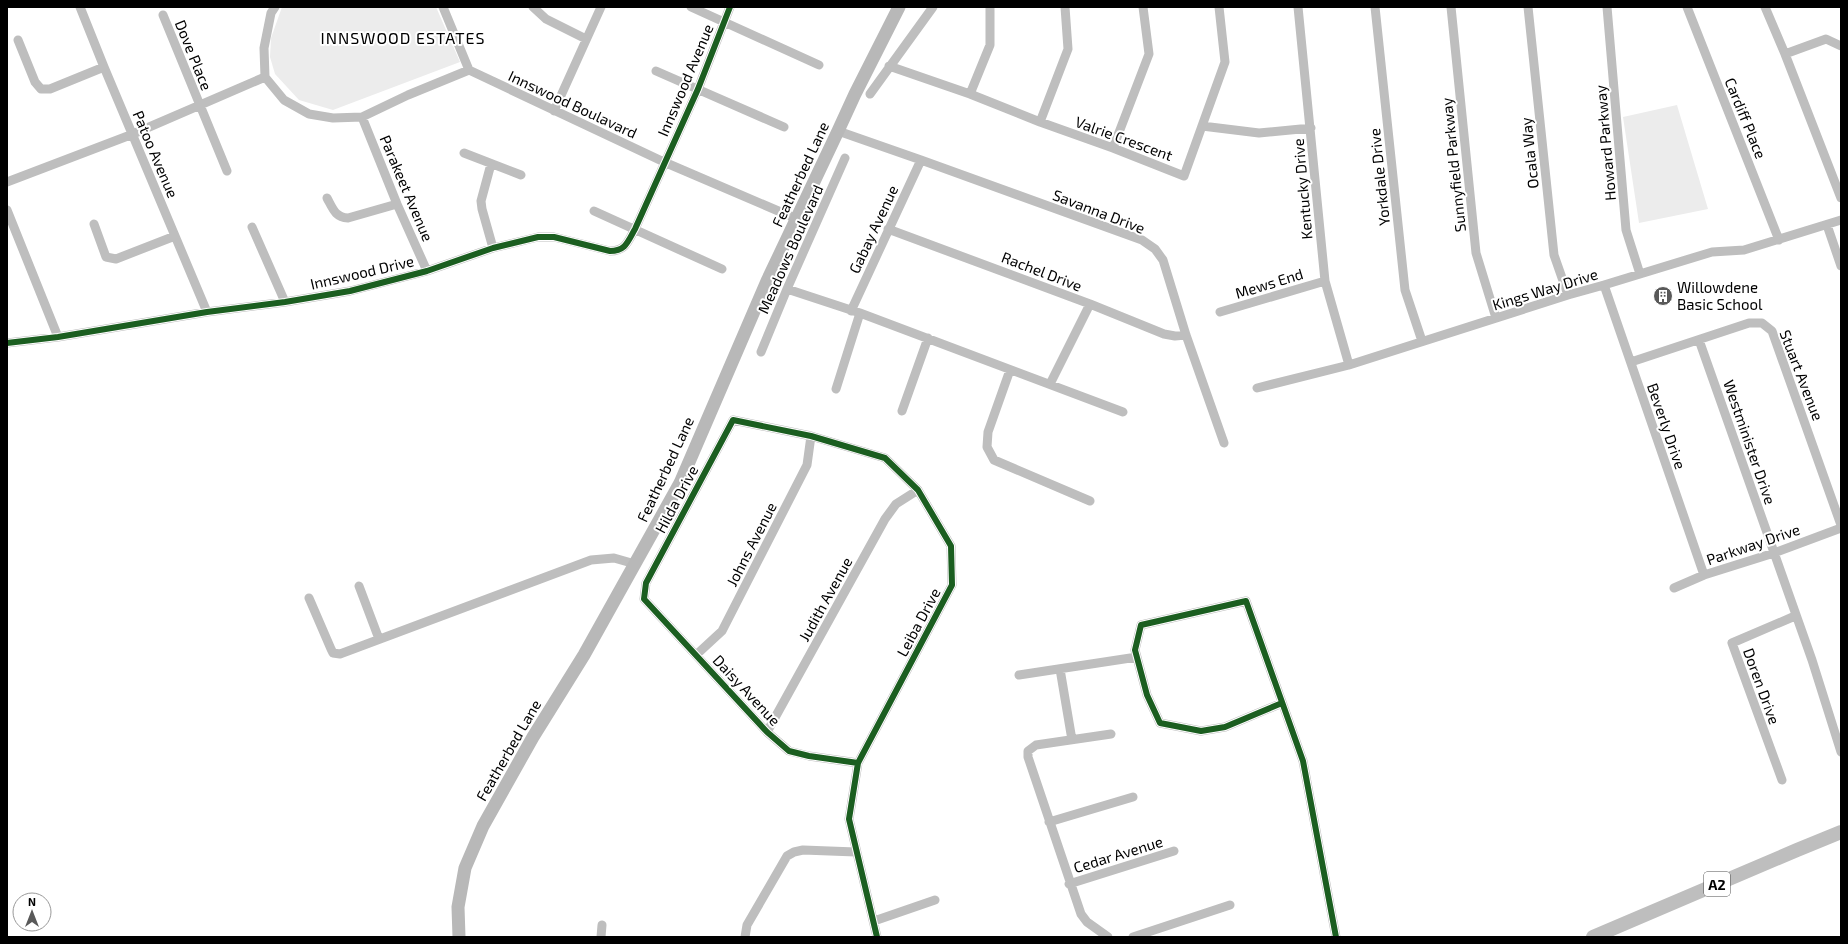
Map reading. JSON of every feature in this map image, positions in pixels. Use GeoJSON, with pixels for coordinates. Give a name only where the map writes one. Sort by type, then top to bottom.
{"type":"FeatureCollection","features":[{"type":"Feature","properties":{"kind":"main road","name":"Featherbed Lane"},"geometry":{"type":"LineString","coordinates":[[459,937],[458,908],[465,868],[483,826],[533,737],[584,655],[680,483],[767,281],[838,132],[854,94],[899,7]]}},
{"type":"Feature","properties":{"kind":"main road","name":"A2"},"geometry":{"type":"LineString","coordinates":[[1593,937],[1841,832]]}},
{"type":"Feature","properties":{"kind":"street","name":"Patoo Avenue"},"geometry":{"type":"LineString","coordinates":[[80,7],[207,312]]}},
{"type":"Feature","properties":{"kind":"street"},"geometry":{"type":"LineString","coordinates":[[275,7],[271,14],[264,48],[264,77],[284,100],[309,114],[333,118],[362,117],[408,95],[469,70],[443,7]]}},
{"type":"Feature","properties":{"kind":"street"},"geometry":{"type":"LineString","coordinates":[[533,7],[546,19],[586,39]]}},
{"type":"Feature","properties":{"kind":"street"},"geometry":{"type":"LineString","coordinates":[[554,111],[601,7]]}},
{"type":"Feature","properties":{"kind":"street"},"geometry":{"type":"LineString","coordinates":[[691,7],[819,65]]}},
{"type":"Feature","properties":{"kind":"street","name":"Innswood Avenue"},"geometry":{"type":"LineString","coordinates":[[664,162],[698,89],[730,7]]}},
{"type":"Feature","properties":{"kind":"street"},"geometry":{"type":"LineString","coordinates":[[870,94],[933,7]]}},
{"type":"Feature","properties":{"kind":"street"},"geometry":{"type":"LineString","coordinates":[[970,94],[990,45],[990,7]]}},
{"type":"Feature","properties":{"kind":"street"},"geometry":{"type":"LineString","coordinates":[[1040,122],[1068,50],[1065,7]]}},
{"type":"Feature","properties":{"kind":"street"},"geometry":{"type":"LineString","coordinates":[[1113,148],[1148,54],[1143,7]]}},
{"type":"Feature","properties":{"kind":"street","name":"Valrie Crescent"},"geometry":{"type":"LineString","coordinates":[[889,66],[970,94],[1184,176],[1225,62],[1219,7]]}},
{"type":"Feature","properties":{"kind":"street","name":"Kentucky Drive"},"geometry":{"type":"LineString","coordinates":[[1298,7],[1325,281],[1349,365]]}},
{"type":"Feature","properties":{"kind":"street","name":"Yorkdale Drive"},"geometry":{"type":"LineString","coordinates":[[1375,7],[1405,290],[1422,341]]}},
{"type":"Feature","properties":{"kind":"street","name":"Sunnyfield Parkway"},"geometry":{"type":"LineString","coordinates":[[1451,7],[1476,253],[1496,318]]}},
{"type":"Feature","properties":{"kind":"street","name":"Ocala Way"},"geometry":{"type":"LineString","coordinates":[[1528,7],[1554,255],[1568,295]]}},
{"type":"Feature","properties":{"kind":"street","name":"Howard Parkway"},"geometry":{"type":"LineString","coordinates":[[1607,7],[1626,230],[1640,274]]}},
{"type":"Feature","properties":{"kind":"street","name":"Cardiff Place"},"geometry":{"type":"LineString","coordinates":[[1687,7],[1780,240]]}},
{"type":"Feature","properties":{"kind":"street"},"geometry":{"type":"LineString","coordinates":[[1765,7],[1785,54],[1841,198]]}},
{"type":"Feature","properties":{"kind":"street","name":"Dove Place"},"geometry":{"type":"LineString","coordinates":[[163,15],[199,106],[227,171]]}},
{"type":"Feature","properties":{"kind":"street"},"geometry":{"type":"LineString","coordinates":[[1785,54],[1826,39],[1841,46]]}},
{"type":"Feature","properties":{"kind":"street"},"geometry":{"type":"LineString","coordinates":[[18,40],[35,82],[41,88],[50,89],[104,67]]}},
{"type":"Feature","properties":{"kind":"street","name":"Innswood Boulavard"},"geometry":{"type":"LineString","coordinates":[[469,70],[664,162],[796,219]]}},
{"type":"Feature","properties":{"kind":"street"},"geometry":{"type":"LineString","coordinates":[[656,70],[784,127]]}},
{"type":"Feature","properties":{"kind":"street"},"geometry":{"type":"LineString","coordinates":[[7,182],[133,134],[264,77]]}},
{"type":"Feature","properties":{"kind":"street","name":"Parakeet Avenue"},"geometry":{"type":"LineString","coordinates":[[362,117],[397,204],[427,270]]}},
{"type":"Feature","properties":{"kind":"street"},"geometry":{"type":"LineString","coordinates":[[1202,126],[1259,133],[1311,128]]}},
{"type":"Feature","properties":{"kind":"street","name":"Savanna Drive"},"geometry":{"type":"LineString","coordinates":[[838,132],[921,160],[1142,240],[1155,249],[1163,260],[1186,335],[1224,443]]}},
{"type":"Feature","properties":{"kind":"street"},"geometry":{"type":"LineString","coordinates":[[464,152],[521,175]]}},
{"type":"Feature","properties":{"kind":"street","name":"Meadows Boulevard"},"geometry":{"type":"LineString","coordinates":[[761,352],[845,158]]}},
{"type":"Feature","properties":{"kind":"street","name":"Gabay Avenue"},"geometry":{"type":"LineString","coordinates":[[836,389],[855,312],[888,229],[921,160]]}},
{"type":"Feature","properties":{"kind":"street","name":"Innswood Drive"},"geometry":{"type":"LineString","coordinates":[[7,343],[58,338],[207,312],[284,302],[350,291],[427,270],[492,248],[538,237],[554,237],[610,251],[619,251],[626,246],[635,229],[664,162]]}},
{"type":"Feature","properties":{"kind":"street"},"geometry":{"type":"LineString","coordinates":[[491,164],[481,201],[492,248]]}},
{"type":"Feature","properties":{"kind":"street"},"geometry":{"type":"LineString","coordinates":[[327,198],[336,215],[348,218],[397,204]]}},
{"type":"Feature","properties":{"kind":"street"},"geometry":{"type":"LineString","coordinates":[[7,210],[58,338]]}},
{"type":"Feature","properties":{"kind":"street"},"geometry":{"type":"LineString","coordinates":[[594,211],[722,269]]}},
{"type":"Feature","properties":{"kind":"street","name":"Kings Way Drive"},"geometry":{"type":"LineString","coordinates":[[1257,388],[1349,365],[1568,295],[1604,286],[1712,252],[1744,250],[1841,220]]}},
{"type":"Feature","properties":{"kind":"street"},"geometry":{"type":"LineString","coordinates":[[94,224],[103,252],[106,257],[110,259],[116,259],[175,236]]}},
{"type":"Feature","properties":{"kind":"street"},"geometry":{"type":"LineString","coordinates":[[1827,225],[1841,266]]}},
{"type":"Feature","properties":{"kind":"street"},"geometry":{"type":"LineString","coordinates":[[252,227],[284,302]]}},
{"type":"Feature","properties":{"kind":"street","name":"Rachel Drive"},"geometry":{"type":"LineString","coordinates":[[888,229],[1090,304],[1164,334],[1175,336],[1186,335]]}},
{"type":"Feature","properties":{"kind":"street","name":"Mews End"},"geometry":{"type":"LineString","coordinates":[[1220,312],[1325,281]]}},
{"type":"Feature","properties":{"kind":"street","name":"Beverly Drive"},"geometry":{"type":"LineString","coordinates":[[1604,286],[1704,575]]}},
{"type":"Feature","properties":{"kind":"street"},"geometry":{"type":"LineString","coordinates":[[787,289],[928,338],[1123,412]]}},
{"type":"Feature","properties":{"kind":"street"},"geometry":{"type":"LineString","coordinates":[[1050,384],[1090,304]]}},
{"type":"Feature","properties":{"kind":"street","name":"Stuart Avenue"},"geometry":{"type":"LineString","coordinates":[[1630,362],[1749,323],[1762,323],[1772,331],[1841,526]]}},
{"type":"Feature","properties":{"kind":"street"},"geometry":{"type":"LineString","coordinates":[[902,411],[928,338]]}},
{"type":"Feature","properties":{"kind":"street","name":"Westminister Drive"},"geometry":{"type":"LineString","coordinates":[[1699,340],[1795,616],[1812,660],[1841,752]]}},
{"type":"Feature","properties":{"kind":"street"},"geometry":{"type":"LineString","coordinates":[[1010,370],[988,432],[987,447],[994,460],[1090,501]]}},
{"type":"Feature","properties":{"kind":"street","name":"Leiba Drive"},"geometry":{"type":"LineString","coordinates":[[733,420],[811,436],[885,458],[918,490],[951,546],[952,585],[858,763],[849,819],[877,937]]}},
{"type":"Feature","properties":{"kind":"street","name":"Hilda Drive"},"geometry":{"type":"LineString","coordinates":[[643,592],[646,583],[733,420]]}},
{"type":"Feature","properties":{"kind":"street","name":"Johns Avenue"},"geometry":{"type":"LineString","coordinates":[[696,655],[722,630],[807,465],[811,436]]}},
{"type":"Feature","properties":{"kind":"street","name":"Judith Avenue"},"geometry":{"type":"LineString","coordinates":[[767,732],[885,520],[896,504],[918,490]]}},
{"type":"Feature","properties":{"kind":"street"},"geometry":{"type":"LineString","coordinates":[[668,504],[683,514]]}},
{"type":"Feature","properties":{"kind":"street","name":"Parkway Drive"},"geometry":{"type":"LineString","coordinates":[[1674,588],[1704,575],[1774,553],[1841,526]]}},
{"type":"Feature","properties":{"kind":"street"},"geometry":{"type":"LineString","coordinates":[[309,598],[334,653],[340,654],[591,560],[614,558],[635,564]]}},
{"type":"Feature","properties":{"kind":"street"},"geometry":{"type":"LineString","coordinates":[[359,586],[379,639]]}},
{"type":"Feature","properties":{"kind":"street","name":"Daisy Avenue"},"geometry":{"type":"LineString","coordinates":[[643,592],[644,599],[649,606],[767,732],[789,751],[809,756],[858,763]]}},
{"type":"Feature","properties":{"kind":"street"},"geometry":{"type":"LineString","coordinates":[[1282,703],[1225,727],[1201,731],[1160,723],[1147,695],[1135,650],[1141,625],[1246,601],[1303,761],[1336,937]]}},
{"type":"Feature","properties":{"kind":"street","name":"Doren Drive"},"geometry":{"type":"LineString","coordinates":[[1782,780],[1732,643],[1795,616]]}},
{"type":"Feature","properties":{"kind":"street"},"geometry":{"type":"LineString","coordinates":[[1019,675],[1137,657]]}},
{"type":"Feature","properties":{"kind":"street"},"geometry":{"type":"LineString","coordinates":[[1060,669],[1072,740]]}},
{"type":"Feature","properties":{"kind":"street"},"geometry":{"type":"LineString","coordinates":[[1108,937],[1087,922],[1081,914],[1049,822],[1028,757],[1028,751],[1036,745],[1111,734]]}},
{"type":"Feature","properties":{"kind":"street"},"geometry":{"type":"LineString","coordinates":[[1049,822],[1133,797]]}},
{"type":"Feature","properties":{"kind":"street"},"geometry":{"type":"LineString","coordinates":[[745,937],[747,925],[787,856],[794,852],[803,850],[856,852]]}},
{"type":"Feature","properties":{"kind":"street","name":"Cedar Avenue"},"geometry":{"type":"LineString","coordinates":[[1070,884],[1174,851]]}},
{"type":"Feature","properties":{"kind":"street"},"geometry":{"type":"LineString","coordinates":[[874,921],[934,900]]}},
{"type":"Feature","properties":{"kind":"street"},"geometry":{"type":"LineString","coordinates":[[1133,937],[1230,905]]}},
{"type":"Feature","properties":{"kind":"street"},"geometry":{"type":"LineString","coordinates":[[601,937],[602,926]]}},
{"type":"Feature","properties":{"kind":"shaded area"},"geometry":{"type":"Polygon","coordinates":[[[282,7],[436,7],[460,62],[333,110],[299,100],[275,74],[270,57],[271,38],[282,7]]]}},
{"type":"Feature","properties":{"kind":"shaded area"},"geometry":{"type":"Polygon","coordinates":[[[1677,105],[1708,209],[1639,223],[1623,117],[1677,105]]]}},
{"type":"Feature","properties":{"kind":"cycle path"},"geometry":{"type":"LineString","coordinates":[[7,343],[58,337],[207,312],[285,302],[350,291],[427,271],[493,248],[538,237],[554,237],[610,251],[620,249],[626,244],[635,229],[698,89],[730,7]]}},
{"type":"Feature","properties":{"kind":"cycle path"},"geometry":{"type":"LineString","coordinates":[[858,763],[809,756],[789,751],[767,732],[644,599],[646,583],[733,420],[811,436],[885,458],[918,490],[951,546],[952,585],[858,763],[849,819],[877,937]]}},
{"type":"Feature","properties":{"kind":"cycle path"},"geometry":{"type":"LineString","coordinates":[[1282,703],[1225,727],[1201,731],[1160,723],[1147,695],[1135,650],[1141,625],[1246,601],[1303,761],[1336,937]]}},
{"type":"Feature","properties":{"kind":"place","name":"Willowdene Basic School"},"geometry":{"type":"Point","coordinates":[1663,296]}},
{"type":"Feature","properties":{"kind":"district","name":"INNSWOOD ESTATES"},"geometry":{"type":"Point","coordinates":[403,37]}}]}
